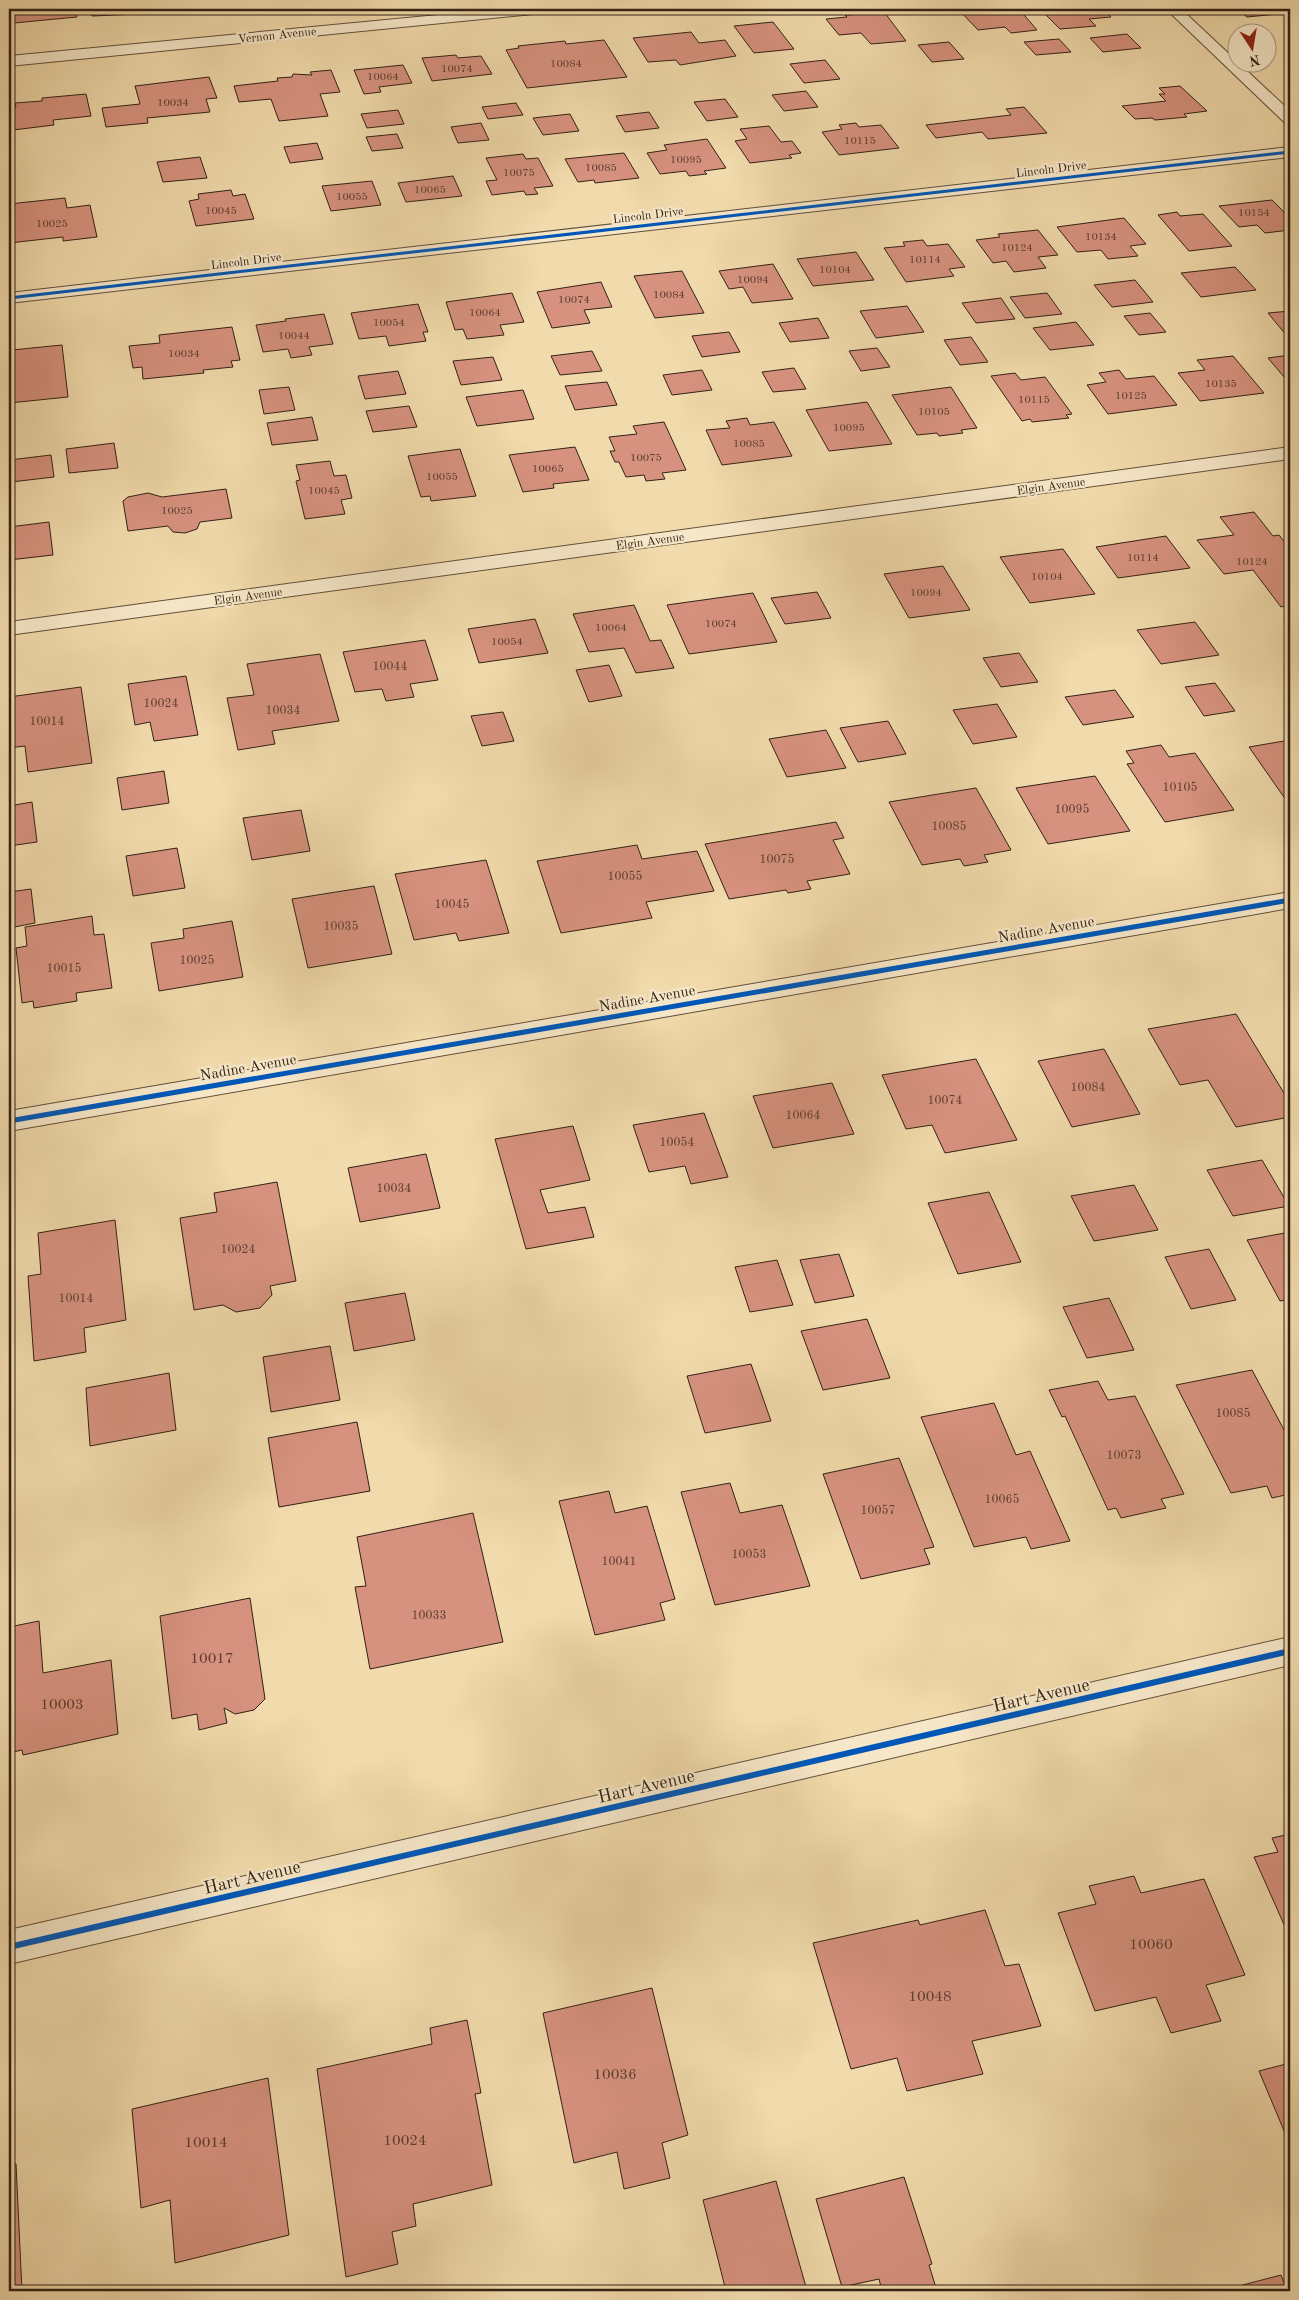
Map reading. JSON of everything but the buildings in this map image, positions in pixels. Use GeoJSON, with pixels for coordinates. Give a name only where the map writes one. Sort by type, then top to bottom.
{"type":"FeatureCollection","features":[{"type":"Feature","properties":{"kind":"street","name":"Vernon Avenue"},"geometry":{"type":"LineString","coordinates":[[9,61],[544,9]]}},
{"type":"Feature","properties":{"kind":"street"},"geometry":{"type":"LineString","coordinates":[[1173,9],[1290,119]]}},
{"type":"Feature","properties":{"kind":"street","name":"Lincoln Drive"},"geometry":{"type":"LineString","coordinates":[[9,298],[1290,152]]}},
{"type":"Feature","properties":{"kind":"street","name":"Elgin Avenue"},"geometry":{"type":"LineString","coordinates":[[9,629],[1290,453]]}},
{"type":"Feature","properties":{"kind":"street","name":"Nadine Avenue"},"geometry":{"type":"LineString","coordinates":[[9,1121],[1290,900]]}},
{"type":"Feature","properties":{"kind":"street","name":"Hart Avenue"},"geometry":{"type":"LineString","coordinates":[[9,1947],[1290,1651]]}},
{"type":"Feature","properties":{"kind":"cycle path"},"geometry":{"type":"LineString","coordinates":[[9,298],[1290,152]]}},
{"type":"Feature","properties":{"kind":"cycle path"},"geometry":{"type":"LineString","coordinates":[[9,1121],[1290,900]]}},
{"type":"Feature","properties":{"kind":"cycle path"},"geometry":{"type":"LineString","coordinates":[[9,1947],[1290,1651]]}}]}
